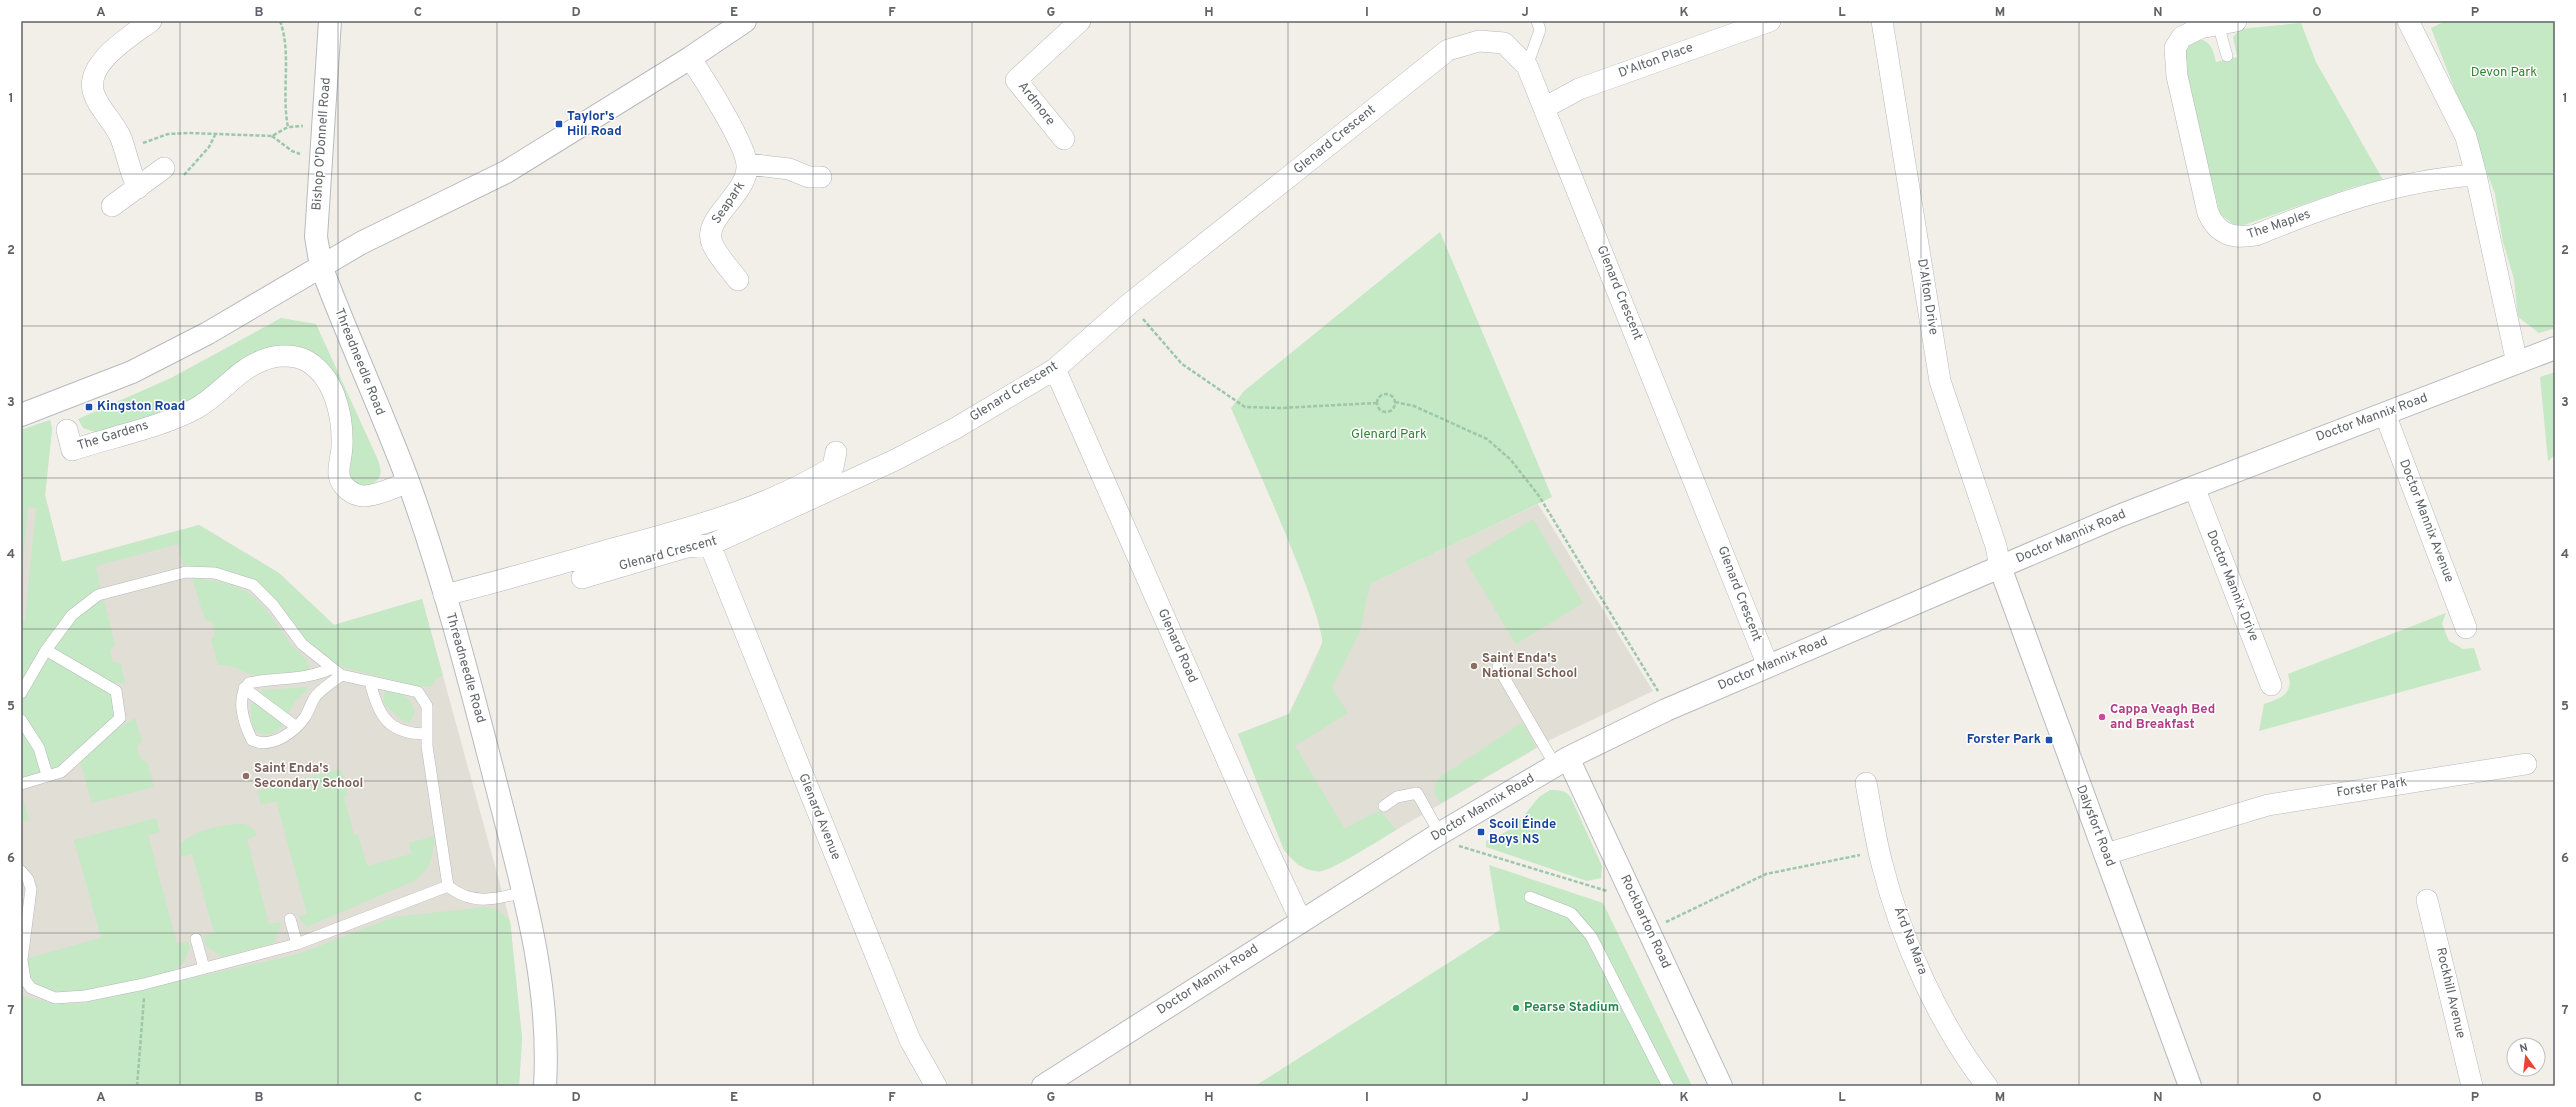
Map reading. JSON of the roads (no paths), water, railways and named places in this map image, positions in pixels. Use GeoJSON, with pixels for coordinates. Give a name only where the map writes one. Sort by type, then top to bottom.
{"type":"FeatureCollection","features":[{"type":"Feature","properties":{"kind":"street"},"geometry":{"type":"LineString","coordinates":[[138,188],[116,129],[94,94],[94,74],[108,54],[151,21]]}},
{"type":"Feature","properties":{"kind":"street","name":"Bishop O'Donnell Road"},"geometry":{"type":"LineString","coordinates":[[321,266],[316,237],[330,21]]}},
{"type":"Feature","properties":{"kind":"street"},"geometry":{"type":"LineString","coordinates":[[21,415],[132,372],[208,334],[361,243],[506,172],[690,58],[745,21]]}},
{"type":"Feature","properties":{"kind":"street","name":"Ardmore"},"geometry":{"type":"LineString","coordinates":[[1064,139],[1016,80],[1080,21]]}},
{"type":"Feature","properties":{"kind":"street","name":"D'Alton Place"},"geometry":{"type":"LineString","coordinates":[[1544,108],[1579,89],[1770,21]]}},
{"type":"Feature","properties":{"kind":"street","name":"D'Alton Drive"},"geometry":{"type":"LineString","coordinates":[[1882,21],[1940,381],[1996,546],[2000,567]]}},
{"type":"Feature","properties":{"kind":"street"},"geometry":{"type":"LineString","coordinates":[[2408,21],[2459,121],[2476,175],[2517,363]]}},
{"type":"Feature","properties":{"kind":"street","name":"The Maples"},"geometry":{"type":"LineString","coordinates":[[2227,23],[2200,28],[2182,37],[2175,48],[2174,59],[2208,213],[2212,222],[2222,232],[2243,237],[2256,235],[2365,195],[2442,177],[2476,175]]}},
{"type":"Feature","properties":{"kind":"street","name":"Glenard Crescent"},"geometry":{"type":"LineString","coordinates":[[582,578],[687,547],[710,545],[895,460],[956,428],[1055,369],[1129,304],[1448,50],[1479,41],[1504,43],[1527,66],[1768,666]]}},
{"type":"Feature","properties":{"kind":"street","name":"Seapark"},"geometry":{"type":"LineString","coordinates":[[690,58],[714,95],[748,164],[746,177],[740,189],[717,218],[711,230],[711,243],[738,280]]}},
{"type":"Feature","properties":{"kind":"street","name":"Seapark"},"geometry":{"type":"LineString","coordinates":[[748,164],[789,169],[809,177],[821,177]]}},
{"type":"Feature","properties":{"kind":"street"},"geometry":{"type":"LineString","coordinates":[[112,206],[164,168]]}},
{"type":"Feature","properties":{"kind":"street","name":"Threadneedle Road"},"geometry":{"type":"LineString","coordinates":[[321,266],[408,482],[444,596],[524,892],[539,970],[544,1020],[545,1086]]}},
{"type":"Feature","properties":{"kind":"street","name":"Doctor Mannix Road"},"geometry":{"type":"LineString","coordinates":[[1043,1086],[1301,921],[1448,839],[1562,762],[1666,710],[2000,567],[2194,487],[2555,348]]}},
{"type":"Feature","properties":{"kind":"street","name":"The Gardens"},"geometry":{"type":"LineString","coordinates":[[67,430],[72,450],[175,417],[210,399],[257,363],[271,358],[292,356],[307,361],[313,366],[329,385],[336,399],[342,435],[339,468],[344,485],[354,494],[367,496],[408,482]]}},
{"type":"Feature","properties":{"kind":"street","name":"Glenard Road"},"geometry":{"type":"LineString","coordinates":[[1055,369],[1255,823],[1301,921]]}},
{"type":"Feature","properties":{"kind":"street","name":"Doctor Mannix Avenue"},"geometry":{"type":"LineString","coordinates":[[2385,414],[2466,628]]}},
{"type":"Feature","properties":{"kind":"street"},"geometry":{"type":"LineString","coordinates":[[444,596],[695,526],[746,508],[812,480],[833,467],[836,452]]}},
{"type":"Feature","properties":{"kind":"street","name":"Doctor Mannix Drive"},"geometry":{"type":"LineString","coordinates":[[2194,487],[2271,685]]}},
{"type":"Feature","properties":{"kind":"street","name":"Glenard Avenue"},"geometry":{"type":"LineString","coordinates":[[710,545],[910,1040],[936,1086]]}},
{"type":"Feature","properties":{"kind":"street","name":"Dalysfort Road"},"geometry":{"type":"LineString","coordinates":[[2000,567],[2060,736],[2106,854],[2190,1086]]}},
{"type":"Feature","properties":{"kind":"street","name":"Rockbarton Road"},"geometry":{"type":"LineString","coordinates":[[1562,762],[1632,893],[1722,1086]]}},
{"type":"Feature","properties":{"kind":"street","name":"Forster Park"},"geometry":{"type":"LineString","coordinates":[[2106,854],[2268,805],[2526,764]]}},
{"type":"Feature","properties":{"kind":"street","name":"Árd Na Mara"},"geometry":{"type":"LineString","coordinates":[[1866,783],[1880,851],[1899,917],[1916,964],[1951,1031],[1987,1086]]}},
{"type":"Feature","properties":{"kind":"street","name":"Rockhill Avenue"},"geometry":{"type":"LineString","coordinates":[[2427,900],[2472,1086]]}},
{"type":"Feature","properties":{"kind":"lane"},"geometry":{"type":"LineString","coordinates":[[1527,66],[1540,30],[1537,21]]}},
{"type":"Feature","properties":{"kind":"lane"},"geometry":{"type":"LineString","coordinates":[[2227,23],[2227,56]]}},
{"type":"Feature","properties":{"kind":"lane"},"geometry":{"type":"LineString","coordinates":[[21,694],[46,650],[72,615],[98,595],[186,572],[215,573],[253,585],[273,605],[302,644],[337,671],[370,681],[418,692],[427,706],[427,734],[448,886],[465,898],[476,900],[489,900],[524,892]]}},
{"type":"Feature","properties":{"kind":"lane"},"geometry":{"type":"LineString","coordinates":[[21,784],[61,772],[120,718],[116,692],[46,650]]}},
{"type":"Feature","properties":{"kind":"lane"},"geometry":{"type":"LineString","coordinates":[[1498,667],[1562,762]]}},
{"type":"Feature","properties":{"kind":"lane"},"geometry":{"type":"LineString","coordinates":[[337,671],[316,696],[304,718],[282,738],[272,743],[260,744],[252,740],[242,709],[244,688],[249,683],[306,677],[337,671]]}},
{"type":"Feature","properties":{"kind":"lane"},"geometry":{"type":"LineString","coordinates":[[370,681],[376,706],[385,718],[404,732],[427,734]]}},
{"type":"Feature","properties":{"kind":"lane"},"geometry":{"type":"LineString","coordinates":[[244,688],[295,726]]}},
{"type":"Feature","properties":{"kind":"lane"},"geometry":{"type":"LineString","coordinates":[[21,720],[39,748],[47,775]]}},
{"type":"Feature","properties":{"kind":"lane"},"geometry":{"type":"LineString","coordinates":[[1384,806],[1397,797],[1417,793],[1448,839]]}},
{"type":"Feature","properties":{"kind":"lane"},"geometry":{"type":"LineString","coordinates":[[21,871],[28,878],[30,889],[22,960],[25,980],[31,988],[55,998],[85,996],[144,984],[297,944],[448,886]]}},
{"type":"Feature","properties":{"kind":"lane"},"geometry":{"type":"LineString","coordinates":[[1530,897],[1571,913],[1591,936],[1668,1086]]}},
{"type":"Feature","properties":{"kind":"lane"},"geometry":{"type":"LineString","coordinates":[[290,919],[297,944]]}},
{"type":"Feature","properties":{"kind":"lane"},"geometry":{"type":"LineString","coordinates":[[196,939],[204,968]]}},
{"type":"Feature","properties":{"kind":"place","name":"Taylor's Hill Road"},"geometry":{"type":"Point","coordinates":[559,124]}},
{"type":"Feature","properties":{"kind":"place","name":"Kingston Road"},"geometry":{"type":"Point","coordinates":[89,407]}},
{"type":"Feature","properties":{"kind":"place","name":"Saint Enda's National School"},"geometry":{"type":"Point","coordinates":[1474,666]}},
{"type":"Feature","properties":{"kind":"place","name":"Cappa Veagh Bed and Breakfast"},"geometry":{"type":"Point","coordinates":[2102,717]}},
{"type":"Feature","properties":{"kind":"place","name":"Forster Park"},"geometry":{"type":"Point","coordinates":[2049,740]}},
{"type":"Feature","properties":{"kind":"place","name":"Saint Enda's Secondary School"},"geometry":{"type":"Point","coordinates":[246,776]}},
{"type":"Feature","properties":{"kind":"place","name":"Scoil Éinde Boys NS"},"geometry":{"type":"Point","coordinates":[1481,832]}},
{"type":"Feature","properties":{"kind":"place","name":"Pearse Stadium"},"geometry":{"type":"Point","coordinates":[1516,1008]}},
{"type":"Feature","properties":{"kind":"park label","name":"Devon Park"},"geometry":{"type":"Point","coordinates":[2504,73]}},
{"type":"Feature","properties":{"kind":"park label","name":"Glenard Park"},"geometry":{"type":"Point","coordinates":[1389,435]}}]}
